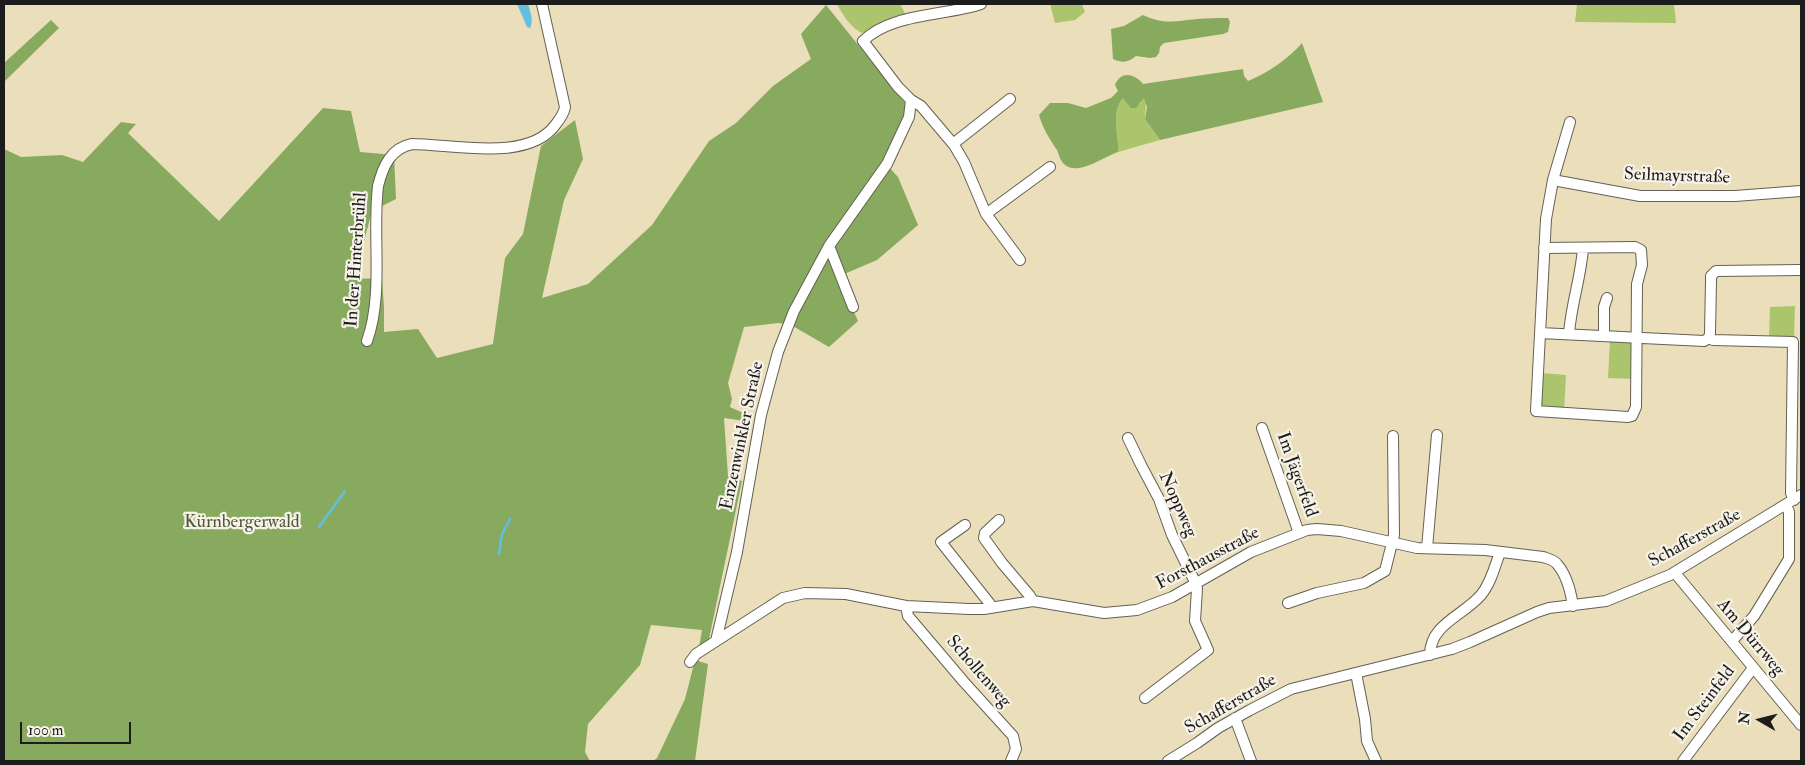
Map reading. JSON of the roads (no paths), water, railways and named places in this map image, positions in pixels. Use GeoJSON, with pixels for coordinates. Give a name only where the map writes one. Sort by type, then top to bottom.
{"type":"FeatureCollection","features":[{"type":"Feature","properties":{"kind":"street","name":"In der Hinterbrühl"},"geometry":{"type":"LineString","coordinates":[[367,341],[373,325],[378,186],[391,155],[404,146],[412,144],[480,149],[520,145],[537,140],[547,134],[554,128],[564,112],[542,4]]}},
{"type":"Feature","properties":{"kind":"street"},"geometry":{"type":"LineString","coordinates":[[981,4],[891,24],[875,30],[863,41],[898,87],[920,106],[953,144],[964,162],[986,214],[1020,260]]}},
{"type":"Feature","properties":{"kind":"street"},"geometry":{"type":"LineString","coordinates":[[953,144],[1010,99]]}},
{"type":"Feature","properties":{"kind":"street","name":"Enzenwinkler Straße"},"geometry":{"type":"LineString","coordinates":[[716,641],[737,552],[768,384],[778,352],[794,311],[829,246],[886,164],[909,117],[911,100]]}},
{"type":"Feature","properties":{"kind":"street"},"geometry":{"type":"LineString","coordinates":[[1544,248],[1635,247],[1641,250],[1642,266],[1637,284],[1636,407],[1632,416],[1536,411],[1544,248],[1546,219],[1553,180],[1570,122]]}},
{"type":"Feature","properties":{"kind":"street"},"geometry":{"type":"LineString","coordinates":[[986,214],[1050,167]]}},
{"type":"Feature","properties":{"kind":"street","name":"Seilmayrstraße"},"geometry":{"type":"LineString","coordinates":[[1553,180],[1640,196],[1731,196],[1801,191]]}},
{"type":"Feature","properties":{"kind":"street"},"geometry":{"type":"LineString","coordinates":[[829,246],[853,307]]}},
{"type":"Feature","properties":{"kind":"street"},"geometry":{"type":"LineString","coordinates":[[1569,334],[1570,316],[1582,263],[1583,248]]}},
{"type":"Feature","properties":{"kind":"street"},"geometry":{"type":"LineString","coordinates":[[1540,333],[1704,341],[1710,333],[1711,276],[1716,271],[1801,270]]}},
{"type":"Feature","properties":{"kind":"street"},"geometry":{"type":"LineString","coordinates":[[1604,336],[1604,308],[1607,298]]}},
{"type":"Feature","properties":{"kind":"street"},"geometry":{"type":"LineString","coordinates":[[1708,338],[1713,340],[1792,342],[1797,386],[1791,493],[1793,500],[1788,512],[1789,559],[1754,616],[1732,641]]}},
{"type":"Feature","properties":{"kind":"street","name":"Im Jägerfeld"},"geometry":{"type":"LineString","coordinates":[[1262,428],[1300,532]]}},
{"type":"Feature","properties":{"kind":"street"},"geometry":{"type":"LineString","coordinates":[[1427,548],[1437,435]]}},
{"type":"Feature","properties":{"kind":"street"},"geometry":{"type":"LineString","coordinates":[[1288,603],[1317,593],[1364,583],[1381,574],[1387,566],[1393,544],[1393,436]]}},
{"type":"Feature","properties":{"kind":"street","name":"Noppweg"},"geometry":{"type":"LineString","coordinates":[[1128,438],[1159,498],[1172,536],[1196,584]]}},
{"type":"Feature","properties":{"kind":"street","name":"Schafferstraße"},"geometry":{"type":"LineString","coordinates":[[1168,761],[1235,718],[1291,689],[1430,655],[1470,642],[1537,612],[1549,608],[1606,601],[1674,573],[1793,500]]}},
{"type":"Feature","properties":{"kind":"street"},"geometry":{"type":"LineString","coordinates":[[999,520],[985,533],[984,538],[1032,601]]}},
{"type":"Feature","properties":{"kind":"street"},"geometry":{"type":"LineString","coordinates":[[965,525],[941,542],[991,608]]}},
{"type":"Feature","properties":{"kind":"street","name":"Forsthausstraße"},"geometry":{"type":"LineString","coordinates":[[690,662],[696,654],[783,598],[806,593],[846,594],[906,606],[969,609],[991,608],[1032,601],[1096,612],[1114,613],[1136,610],[1157,604],[1251,552],[1300,532],[1317,529],[1341,531],[1393,544],[1543,557],[1556,563],[1563,573],[1573,606]]}},
{"type":"Feature","properties":{"kind":"street"},"geometry":{"type":"LineString","coordinates":[[1430,655],[1432,640],[1438,630],[1467,608],[1484,590],[1500,552]]}},
{"type":"Feature","properties":{"kind":"street","name":"Am Dürrweg"},"geometry":{"type":"LineString","coordinates":[[1674,573],[1801,725]]}},
{"type":"Feature","properties":{"kind":"street"},"geometry":{"type":"LineString","coordinates":[[1145,698],[1208,650],[1195,621],[1196,584]]}},
{"type":"Feature","properties":{"kind":"street","name":"Schollenweg"},"geometry":{"type":"LineString","coordinates":[[906,606],[908,616],[1012,736],[1016,749],[1011,761]]}},
{"type":"Feature","properties":{"kind":"street","name":"Im Steinfeld"},"geometry":{"type":"LineString","coordinates":[[1683,761],[1753,668]]}},
{"type":"Feature","properties":{"kind":"street"},"geometry":{"type":"LineString","coordinates":[[1356,673],[1365,719],[1367,741],[1376,761]]}},
{"type":"Feature","properties":{"kind":"street"},"geometry":{"type":"LineString","coordinates":[[1235,718],[1251,761]]}},
{"type":"Feature","properties":{"kind":"water"},"geometry":{"type":"Polygon","coordinates":[[[517,4],[528,4],[532,19],[530,28],[527,27],[517,4]]]}},
{"type":"Feature","properties":{"kind":"waterway"},"geometry":{"type":"LineString","coordinates":[[319,527],[345,491]]}},
{"type":"Feature","properties":{"kind":"waterway"},"geometry":{"type":"LineString","coordinates":[[499,554],[502,534],[510,519]]}},
{"type":"Feature","properties":{"kind":"park label","name":"Kürnbergerwald"},"geometry":{"type":"Point","coordinates":[242,523]}}]}
